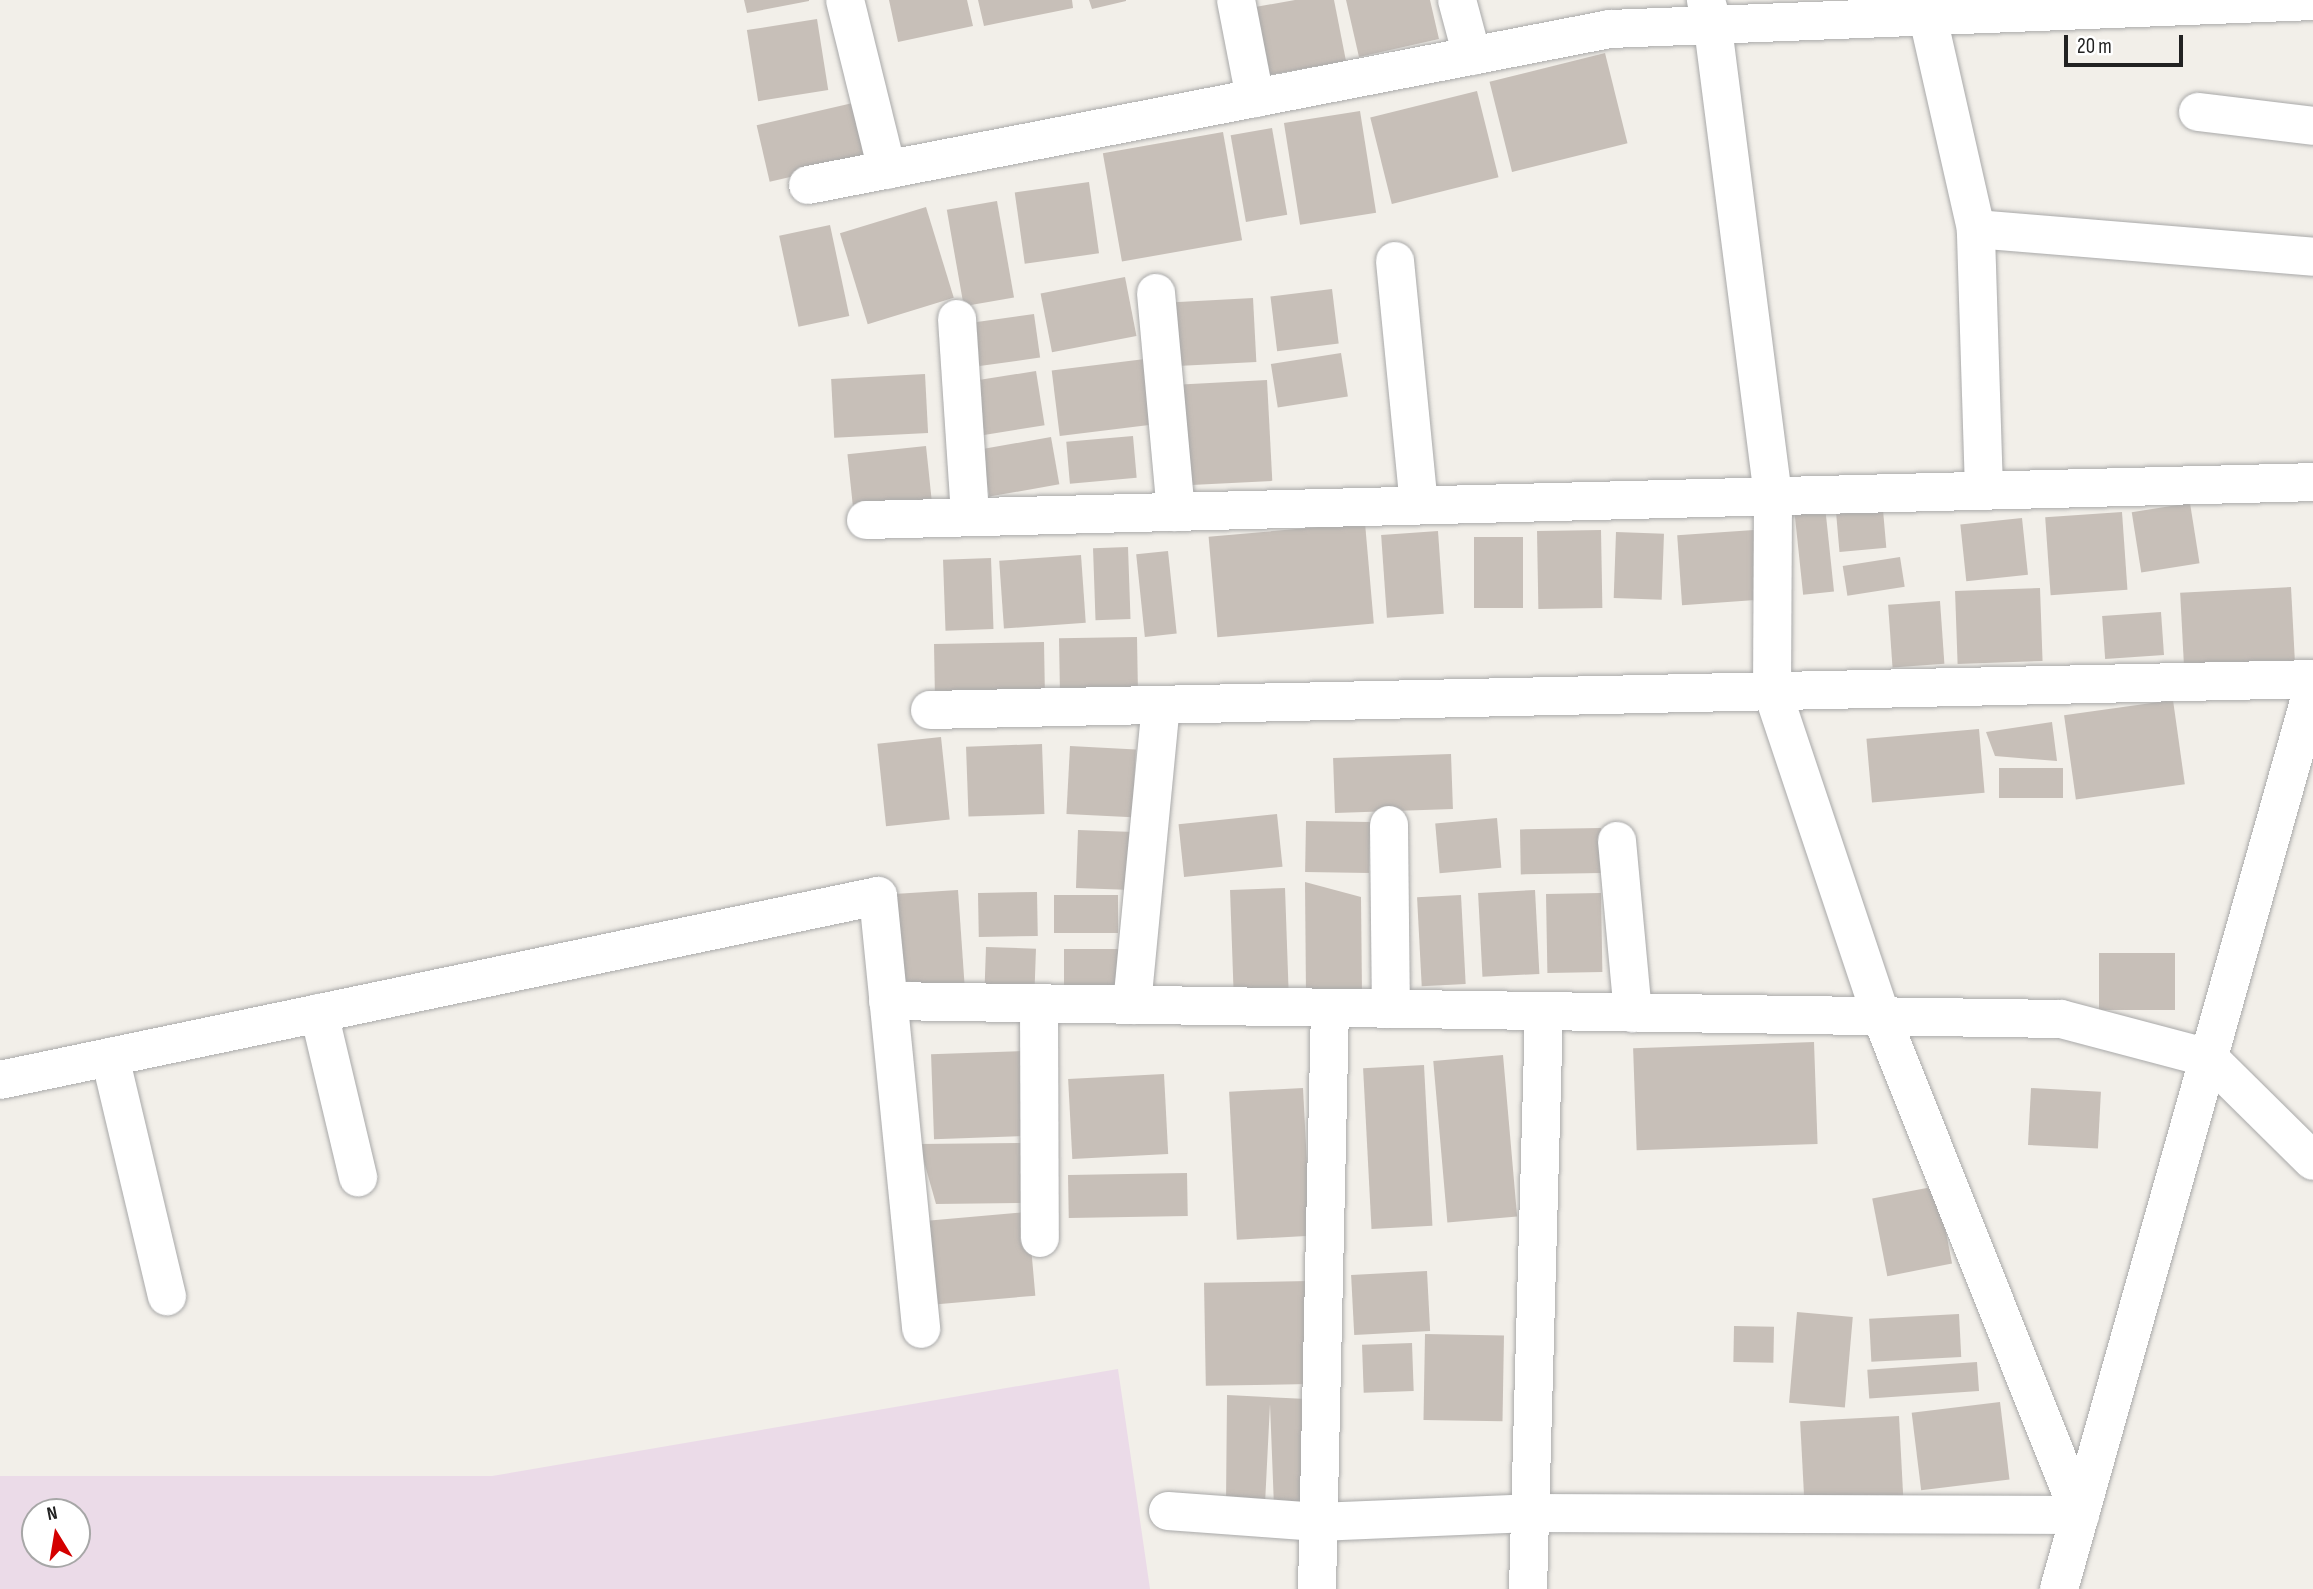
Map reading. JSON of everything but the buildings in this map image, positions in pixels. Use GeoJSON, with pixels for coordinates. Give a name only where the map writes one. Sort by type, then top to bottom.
{"type":"FeatureCollection","features":[{"type":"Feature","properties":{"kind":"street"},"geometry":{"type":"LineString","coordinates":[[845,0],[887,170]]}},
{"type":"Feature","properties":{"kind":"street"},"geometry":{"type":"LineString","coordinates":[[1236,0],[1255,98]]}},
{"type":"Feature","properties":{"kind":"street"},"geometry":{"type":"LineString","coordinates":[[1457,0],[1472,56]]}},
{"type":"Feature","properties":{"kind":"street"},"geometry":{"type":"LineString","coordinates":[[808,185],[1472,56],[1709,13],[2297,1]]}},
{"type":"Feature","properties":{"kind":"street"},"geometry":{"type":"LineString","coordinates":[[1925,8],[1976,229],[1984,490]]}},
{"type":"Feature","properties":{"kind":"street"},"geometry":{"type":"LineString","coordinates":[[1709,13],[1773,496],[1772,691],[1881,1016],[2080,1516]]}},
{"type":"Feature","properties":{"kind":"street"},"geometry":{"type":"LineString","coordinates":[[2198,112],[2313,126]]}},
{"type":"Feature","properties":{"kind":"street"},"geometry":{"type":"LineString","coordinates":[[1976,229],[2313,257]]}},
{"type":"Feature","properties":{"kind":"street"},"geometry":{"type":"LineString","coordinates":[[1395,261],[1419,505]]}},
{"type":"Feature","properties":{"kind":"street"},"geometry":{"type":"LineString","coordinates":[[1156,293],[1177,512]]}},
{"type":"Feature","properties":{"kind":"street"},"geometry":{"type":"LineString","coordinates":[[957,319],[970,517]]}},
{"type":"Feature","properties":{"kind":"street"},"geometry":{"type":"LineString","coordinates":[[866,520],[2313,482]]}},
{"type":"Feature","properties":{"kind":"street"},"geometry":{"type":"LineString","coordinates":[[930,710],[2313,679]]}},
{"type":"Feature","properties":{"kind":"street"},"geometry":{"type":"LineString","coordinates":[[2059,1589],[2313,687]]}},
{"type":"Feature","properties":{"kind":"street"},"geometry":{"type":"LineString","coordinates":[[1132,1005],[1161,705]]}},
{"type":"Feature","properties":{"kind":"street"},"geometry":{"type":"LineString","coordinates":[[1389,825],[1391,1009]]}},
{"type":"Feature","properties":{"kind":"street"},"geometry":{"type":"LineString","coordinates":[[1617,841],[1633,1013]]}},
{"type":"Feature","properties":{"kind":"street"},"geometry":{"type":"LineString","coordinates":[[0,1080],[878,897],[921,1329]]}},
{"type":"Feature","properties":{"kind":"street"},"geometry":{"type":"LineString","coordinates":[[888,1001],[2061,1019],[2208,1058],[2313,1161]]}},
{"type":"Feature","properties":{"kind":"street"},"geometry":{"type":"LineString","coordinates":[[1039,1003],[1040,1238]]}},
{"type":"Feature","properties":{"kind":"street"},"geometry":{"type":"LineString","coordinates":[[1317,1589],[1330,1008]]}},
{"type":"Feature","properties":{"kind":"street"},"geometry":{"type":"LineString","coordinates":[[1528,1589],[1544,1011]]}},
{"type":"Feature","properties":{"kind":"street"},"geometry":{"type":"LineString","coordinates":[[320,1013],[358,1177]]}},
{"type":"Feature","properties":{"kind":"street"},"geometry":{"type":"LineString","coordinates":[[110,1057],[167,1296]]}},
{"type":"Feature","properties":{"kind":"street"},"geometry":{"type":"LineString","coordinates":[[1168,1511],[1318,1522],[1530,1513],[2080,1516]]}},
{"type":"Feature","properties":{"kind":"shaded area"},"geometry":{"type":"Polygon","coordinates":[[[1118,1369],[1150,1589],[0,1589],[0,1476],[492,1476],[1118,1369]]]}}]}
